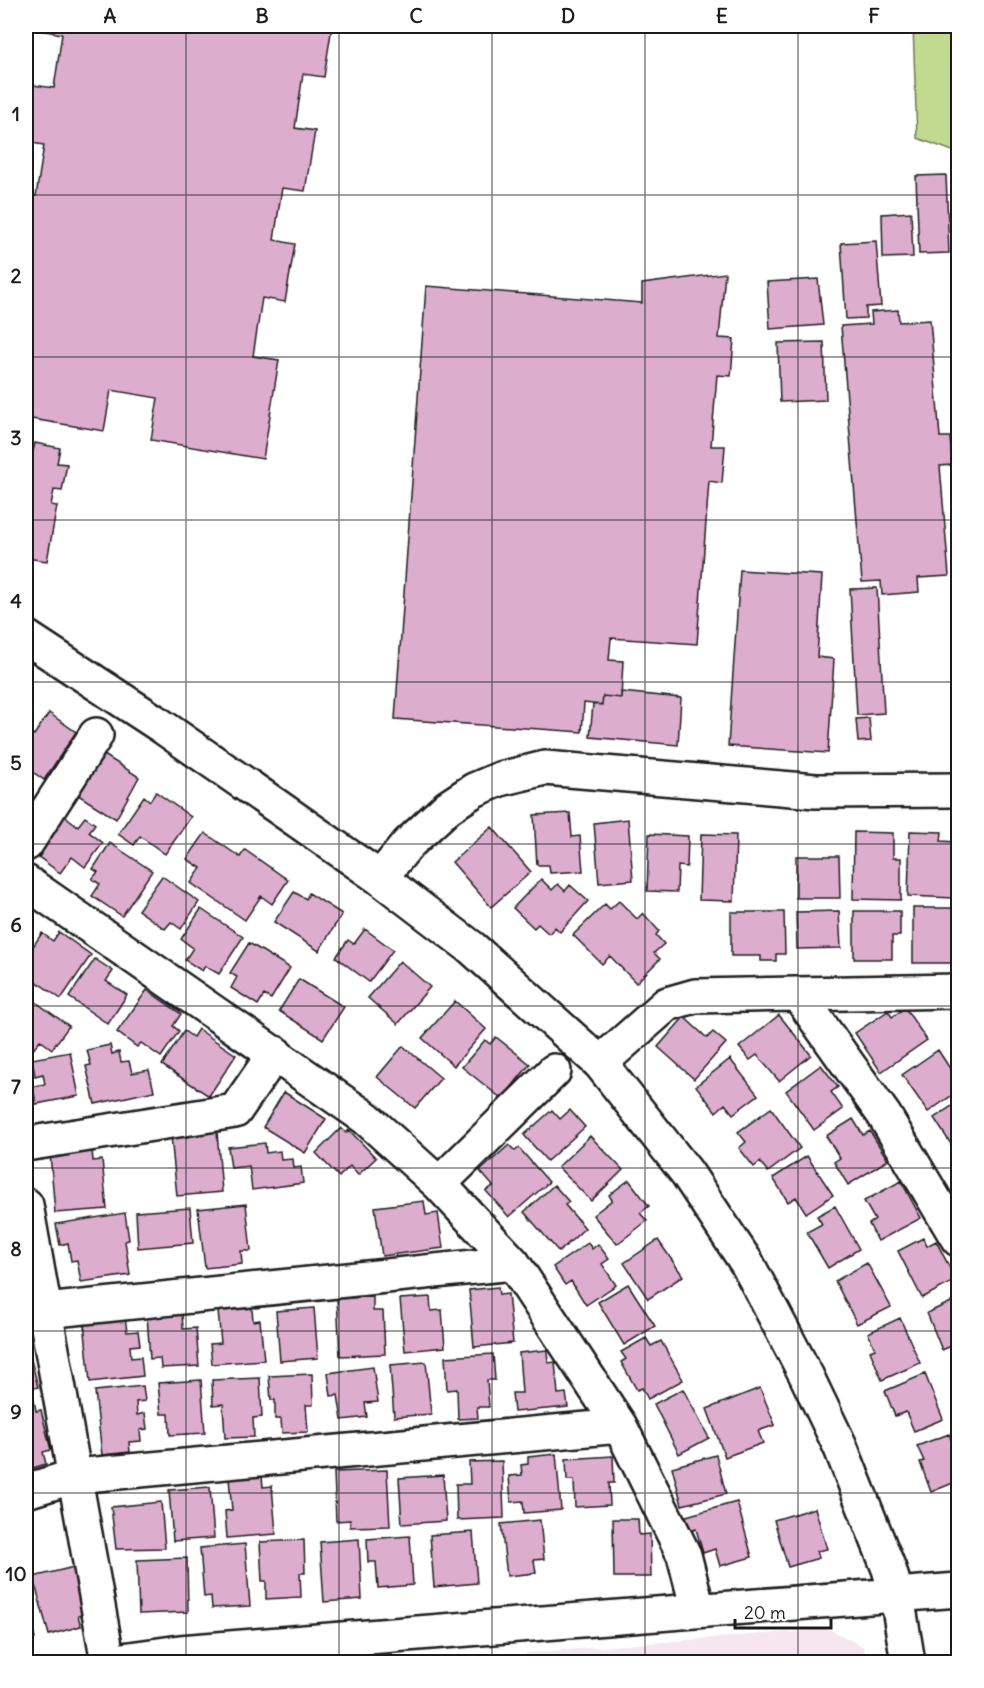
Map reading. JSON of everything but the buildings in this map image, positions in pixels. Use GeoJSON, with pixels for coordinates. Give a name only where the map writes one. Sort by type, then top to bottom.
{"type":"FeatureCollection","features":[{"type":"Feature","properties":{"kind":"street"},"geometry":{"type":"LineString","coordinates":[[26,637],[121,698],[380,878],[472,948],[600,1063],[687,1173],[748,1265],[806,1375],[840,1446],[869,1516],[897,1596],[908,1662]]}},
{"type":"Feature","properties":{"kind":"street"},"geometry":{"type":"LineString","coordinates":[[26,843],[96,735]]}},
{"type":"Feature","properties":{"kind":"street"},"geometry":{"type":"LineString","coordinates":[[380,878],[408,844],[448,807],[491,783],[544,768],[816,791],[958,790]]}},
{"type":"Feature","properties":{"kind":"street"},"geometry":{"type":"LineString","coordinates":[[26,882],[366,1118],[440,1184],[513,1263],[620,1426],[684,1555],[698,1610]]}},
{"type":"Feature","properties":{"kind":"street"},"geometry":{"type":"LineString","coordinates":[[600,1063],[668,1004],[695,996],[958,991]]}},
{"type":"Feature","properties":{"kind":"street"},"geometry":{"type":"LineString","coordinates":[[798,994],[884,1115],[958,1239]]}},
{"type":"Feature","properties":{"kind":"street"},"geometry":{"type":"LineString","coordinates":[[26,1144],[235,1111],[275,1053]]}},
{"type":"Feature","properties":{"kind":"street"},"geometry":{"type":"LineString","coordinates":[[440,1184],[554,1071]]}},
{"type":"Feature","properties":{"kind":"street"},"geometry":{"type":"LineString","coordinates":[[26,1205],[35,1313],[75,1476],[108,1662],[180,1652],[958,1590]]}},
{"type":"Feature","properties":{"kind":"street"},"geometry":{"type":"LineString","coordinates":[[35,1313],[513,1263]]}},
{"type":"Feature","properties":{"kind":"street"},"geometry":{"type":"LineString","coordinates":[[26,1491],[75,1476],[620,1426]]}},
{"type":"Feature","properties":{"kind":"shaded area"},"geometry":{"type":"Polygon","coordinates":[[[829,1629],[864,1647],[866,1662],[520,1662],[526,1653],[829,1629]]]}},
{"type":"Feature","properties":{"kind":"green space"},"geometry":{"type":"Polygon","coordinates":[[[913,26],[958,26],[958,153],[917,138],[913,26]]]}}]}
